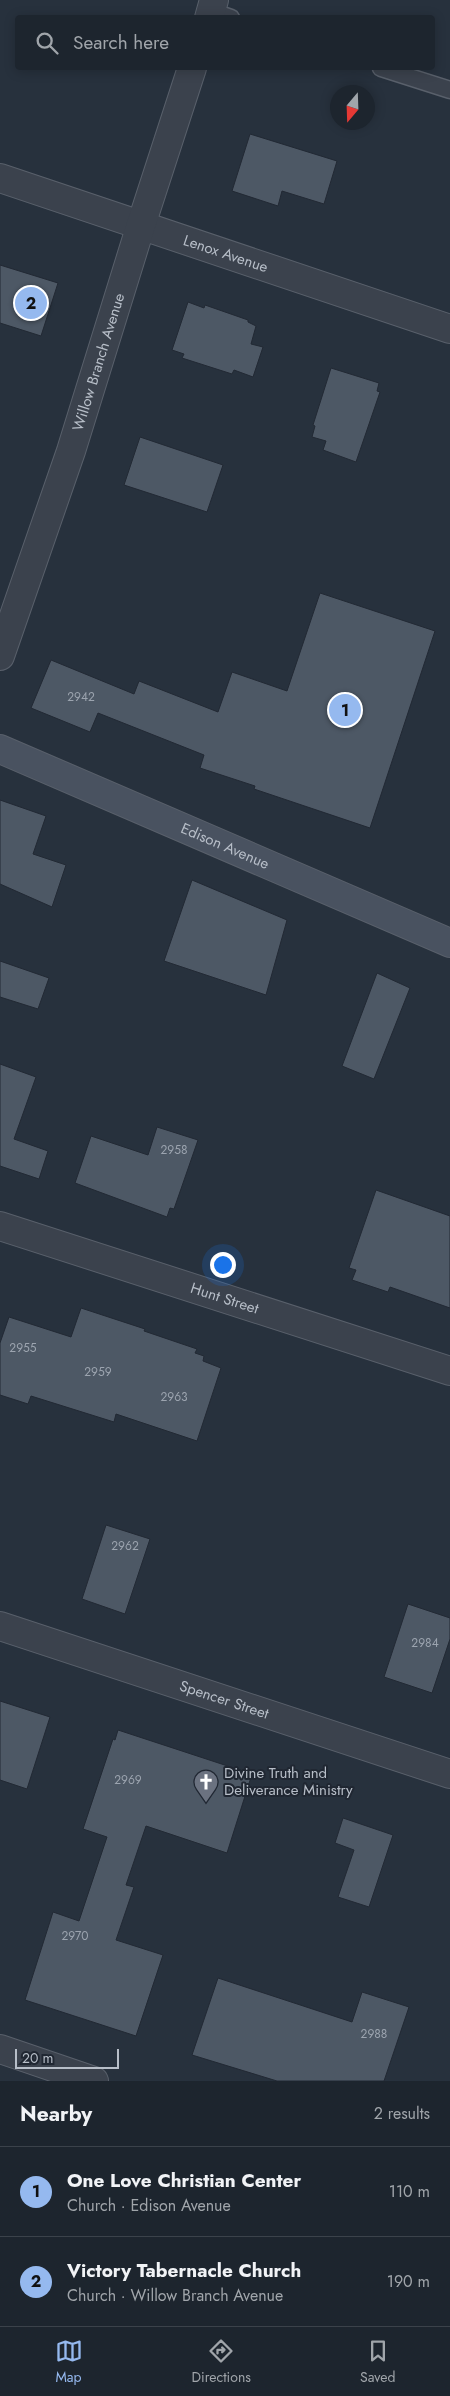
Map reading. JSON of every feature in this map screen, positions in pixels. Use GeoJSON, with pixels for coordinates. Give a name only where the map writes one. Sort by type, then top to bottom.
{"type":"FeatureCollection","features":[{"type":"Feature","properties":{"kind":"main road","name":"Edison Avenue"},"geometry":{"type":"LineString","coordinates":[[0,749],[450,943]]}},
{"type":"Feature","properties":{"kind":"street","name":"Willow Branch Avenue"},"geometry":{"type":"LineString","coordinates":[[0,656],[5,620],[71,451],[191,70]]}},
{"type":"Feature","properties":{"kind":"street","name":"Lenox Avenue"},"geometry":{"type":"LineString","coordinates":[[0,178],[450,329]]}},
{"type":"Feature","properties":{"kind":"street","name":"Hunt Street"},"geometry":{"type":"LineString","coordinates":[[0,1226],[450,1372]]}},
{"type":"Feature","properties":{"kind":"street","name":"Spencer Street"},"geometry":{"type":"LineString","coordinates":[[0,1626],[450,1774]]}},
{"type":"Feature","properties":{"kind":"street"},"geometry":{"type":"LineString","coordinates":[[0,2050],[94,2081]]}},
{"type":"Feature","properties":{"kind":"lane"},"geometry":{"type":"LineString","coordinates":[[387,70],[450,90]]}},
{"type":"Feature","properties":{"kind":"building"},"geometry":{"type":"Polygon","coordinates":[[[250,134],[337,161],[324,204],[282,191],[278,206],[232,191],[250,134]]]}},
{"type":"Feature","properties":{"kind":"building"},"geometry":{"type":"Polygon","coordinates":[[[0,265],[58,283],[41,336],[0,323],[0,265]]]}},
{"type":"Feature","properties":{"kind":"building"},"geometry":{"type":"Polygon","coordinates":[[[188,302],[204,308],[205,305],[248,320],[248,322],[256,326],[251,344],[263,347],[253,377],[234,370],[232,374],[182,358],[184,354],[172,350],[188,302]]]}},
{"type":"Feature","properties":{"kind":"building"},"geometry":{"type":"Polygon","coordinates":[[[331,368],[379,383],[377,391],[380,392],[356,462],[323,450],[326,441],[312,437],[315,426],[313,425],[331,368]]]}},
{"type":"Feature","properties":{"kind":"building"},"geometry":{"type":"Polygon","coordinates":[[[140,437],[223,465],[207,512],[124,485],[140,437]]]}},
{"type":"Feature","properties":{"kind":"building"},"geometry":{"type":"Polygon","coordinates":[[[320,593],[435,631],[370,828],[254,789],[255,786],[200,768],[204,755],[98,713],[90,732],[31,708],[51,660],[134,694],[139,681],[218,712],[232,672],[287,691],[320,593]]]}},
{"type":"Feature","properties":{"kind":"building"},"geometry":{"type":"Polygon","coordinates":[[[0,800],[46,816],[33,854],[66,865],[52,907],[0,884],[0,800]]]}},
{"type":"Feature","properties":{"kind":"building"},"geometry":{"type":"Polygon","coordinates":[[[192,880],[287,920],[266,995],[164,961],[192,880]]]}},
{"type":"Feature","properties":{"kind":"building"},"geometry":{"type":"Polygon","coordinates":[[[0,961],[49,978],[38,1009],[0,997],[0,961]]]}},
{"type":"Feature","properties":{"kind":"building"},"geometry":{"type":"Polygon","coordinates":[[[377,973],[410,988],[374,1079],[342,1066],[377,973]]]}},
{"type":"Feature","properties":{"kind":"building"},"geometry":{"type":"Polygon","coordinates":[[[0,1064],[36,1077],[14,1139],[48,1151],[39,1179],[0,1166],[0,1064]]]}},
{"type":"Feature","properties":{"kind":"building"},"geometry":{"type":"Polygon","coordinates":[[[157,1127],[198,1140],[174,1209],[170,1208],[167,1217],[75,1183],[91,1136],[148,1155],[157,1127]]]}},
{"type":"Feature","properties":{"kind":"building"},"geometry":{"type":"Polygon","coordinates":[[[376,1190],[450,1216],[450,1308],[390,1287],[388,1292],[352,1280],[356,1270],[349,1268],[376,1190]]]}},
{"type":"Feature","properties":{"kind":"building"},"geometry":{"type":"Polygon","coordinates":[[[81,1308],[145,1329],[144,1331],[197,1349],[195,1353],[204,1356],[203,1361],[221,1368],[197,1441],[116,1414],[114,1422],[31,1396],[28,1404],[0,1395],[0,1343],[9,1317],[71,1337],[81,1308]]]}},
{"type":"Feature","properties":{"kind":"building"},"geometry":{"type":"Polygon","coordinates":[[[106,1525],[150,1539],[125,1614],[82,1599],[106,1525]]]}},
{"type":"Feature","properties":{"kind":"building"},"geometry":{"type":"Polygon","coordinates":[[[408,1604],[450,1618],[450,1639],[432,1693],[384,1677],[408,1604]]]}},
{"type":"Feature","properties":{"kind":"building"},"geometry":{"type":"Polygon","coordinates":[[[0,1701],[50,1717],[27,1789],[0,1780],[0,1701]]]}},
{"type":"Feature","properties":{"kind":"building"},"geometry":{"type":"Polygon","coordinates":[[[118,1730],[252,1774],[227,1853],[146,1826],[126,1885],[134,1887],[116,1940],[163,1955],[136,2036],[25,2000],[53,1912],[79,1921],[107,1837],[83,1829],[113,1739],[115,1740],[118,1730]]]}},
{"type":"Feature","properties":{"kind":"building"},"geometry":{"type":"Polygon","coordinates":[[[343,1818],[393,1835],[369,1907],[338,1897],[354,1850],[335,1843],[343,1818]]]}},
{"type":"Feature","properties":{"kind":"building"},"geometry":{"type":"Polygon","coordinates":[[[218,1978],[352,2022],[362,1992],[409,2007],[384,2081],[277,2081],[192,2055],[218,1978]]]}},
{"type":"Feature","properties":{"kind":"place","name":"Victory Tabernacle Church"},"geometry":{"type":"Point","coordinates":[31,303]}},
{"type":"Feature","properties":{"kind":"place","name":"One Love Christian Center"},"geometry":{"type":"Point","coordinates":[345,710]}},
{"type":"Feature","properties":{"kind":"place","name":"Divine Truth and Deliverance Ministry"},"geometry":{"type":"Point","coordinates":[206,1803]}}]}
